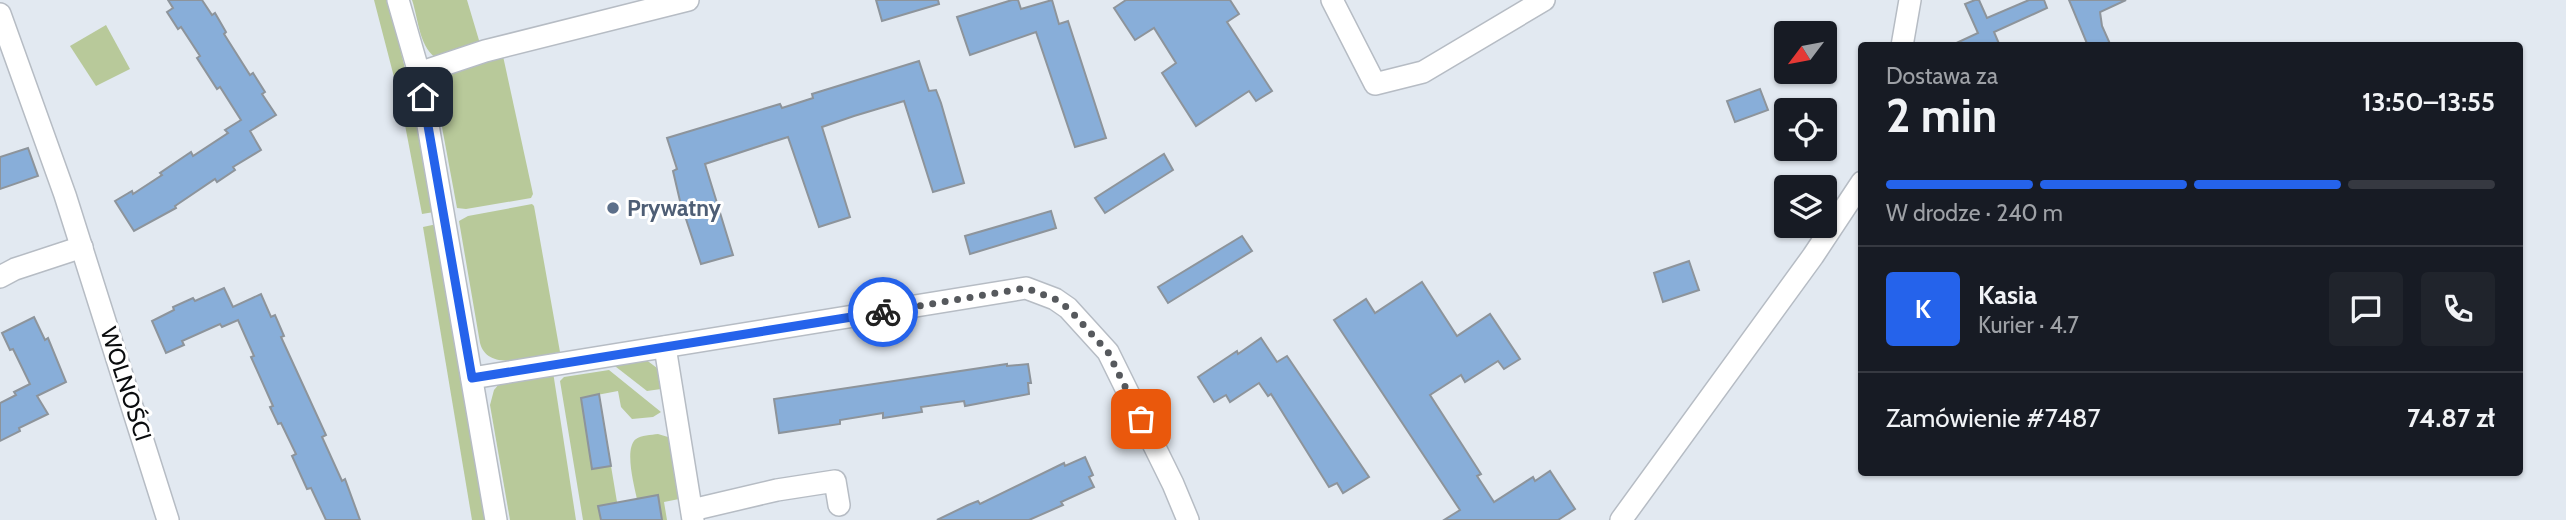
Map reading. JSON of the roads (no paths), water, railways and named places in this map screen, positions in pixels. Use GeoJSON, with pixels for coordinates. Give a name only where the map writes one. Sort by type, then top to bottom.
{"type":"FeatureCollection","features":[{"type":"Feature","properties":{"kind":"street"},"geometry":{"type":"LineString","coordinates":[[398,0],[419,73],[496,520]]}},
{"type":"Feature","properties":{"kind":"street"},"geometry":{"type":"LineString","coordinates":[[419,73],[485,51],[688,0]]}},
{"type":"Feature","properties":{"kind":"street"},"geometry":{"type":"LineString","coordinates":[[1332,0],[1375,84],[1423,72],[1544,0]]}},
{"type":"Feature","properties":{"kind":"street"},"geometry":{"type":"LineString","coordinates":[[1903,42],[1910,0]]}},
{"type":"Feature","properties":{"kind":"street","name":"WOLNOŚCI"},"geometry":{"type":"LineString","coordinates":[[0,14],[82,247],[168,520]]}},
{"type":"Feature","properties":{"kind":"street"},"geometry":{"type":"LineString","coordinates":[[1621,520],[1813,256],[1858,188]]}},
{"type":"Feature","properties":{"kind":"street"},"geometry":{"type":"LineString","coordinates":[[0,277],[15,269],[82,247]]}},
{"type":"Feature","properties":{"kind":"street"},"geometry":{"type":"LineString","coordinates":[[472,378],[1026,288],[1055,299],[1068,308],[1108,352],[1188,520]]}},
{"type":"Feature","properties":{"kind":"street"},"geometry":{"type":"LineString","coordinates":[[665,347],[692,515],[777,491],[835,481],[839,505]]}},
{"type":"Feature","properties":{"kind":"place","name":"Prywatny"},"geometry":{"type":"Point","coordinates":[613,208]}}]}
